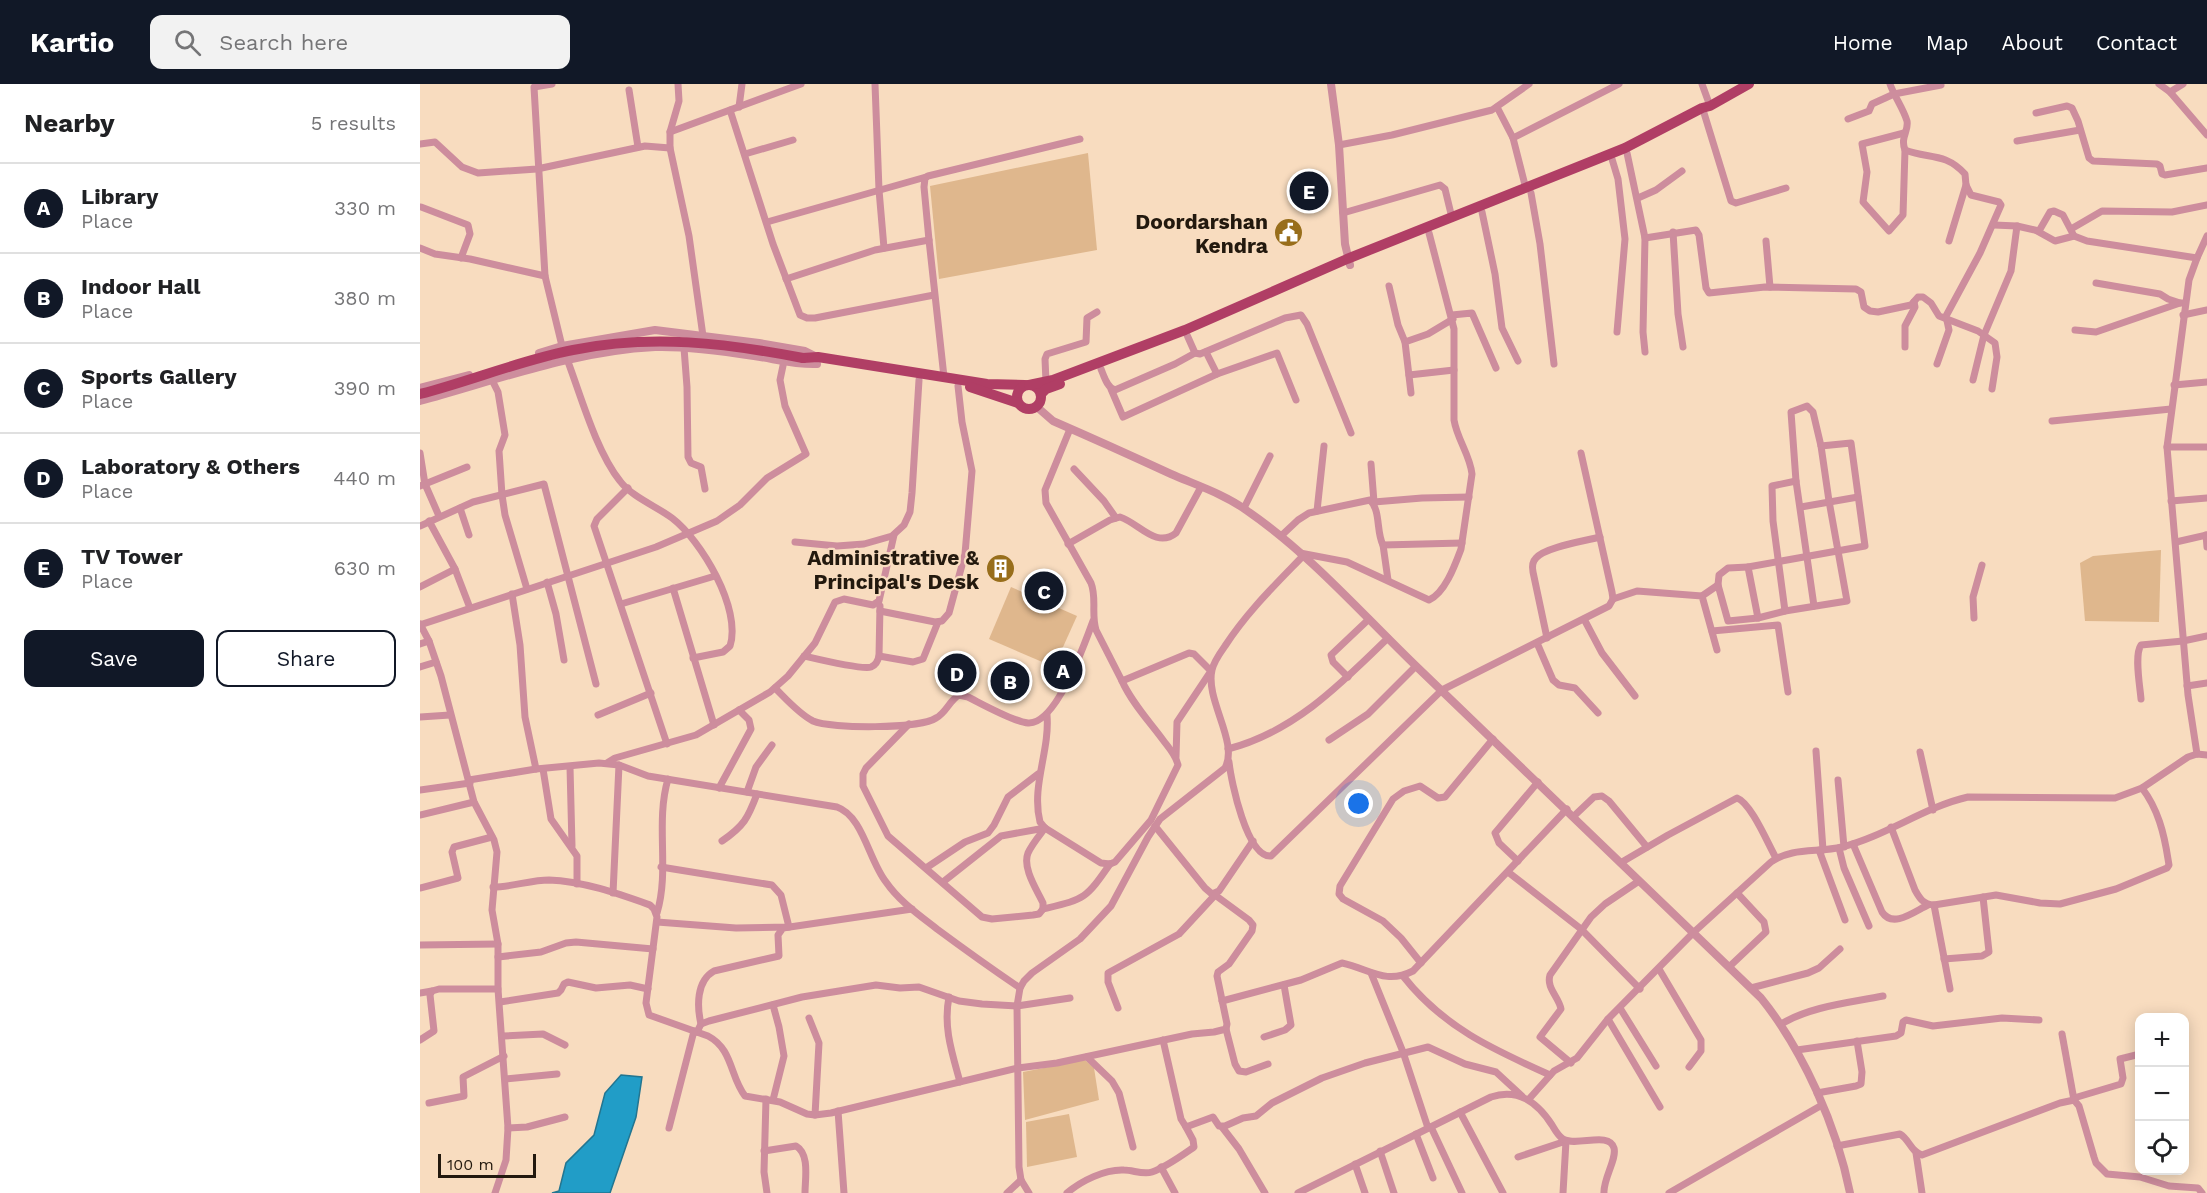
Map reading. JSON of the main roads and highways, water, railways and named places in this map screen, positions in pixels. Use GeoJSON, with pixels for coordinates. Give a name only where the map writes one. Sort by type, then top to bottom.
{"type":"FeatureCollection","features":[{"type":"Feature","properties":{"kind":"main road"},"geometry":{"type":"LineString","coordinates":[[818,361],[1005,386],[1046,382],[1185,330],[1452,218],[1627,153],[1707,110],[1749,84]]}},
{"type":"Feature","properties":{"kind":"main road"},"geometry":{"type":"LineString","coordinates":[[1041,394],[1046,389],[1187,335],[1349,262],[1482,212],[1635,143],[1702,108],[1707,110]]}},
{"type":"Feature","properties":{"kind":"main road"},"geometry":{"type":"LineString","coordinates":[[420,394],[562,352],[632,342],[666,340],[755,349],[984,391],[1018,403],[1025,409],[1037,407],[1041,401],[1041,394],[1037,388],[1027,385]]}},
{"type":"Feature","properties":{"kind":"main road"},"geometry":{"type":"LineString","coordinates":[[1018,403],[1017,395],[1027,385]]}},
{"type":"Feature","properties":{"kind":"water"},"geometry":{"type":"Polygon","coordinates":[[[621,1075],[642,1077],[636,1117],[610,1193],[552,1193],[559,1191],[566,1163],[594,1135],[605,1093],[621,1075]]]}},
{"type":"Feature","properties":{"kind":"place","name":"TV Tower"},"geometry":{"type":"Point","coordinates":[1309,191]}},
{"type":"Feature","properties":{"kind":"place","name":"Doordarshan Kendra"},"geometry":{"type":"Point","coordinates":[1289,233]}},
{"type":"Feature","properties":{"kind":"place","name":"Administrative & Principal's Desk"},"geometry":{"type":"Point","coordinates":[1000,569]}},
{"type":"Feature","properties":{"kind":"place","name":"Sports Gallery"},"geometry":{"type":"Point","coordinates":[1044,591]}},
{"type":"Feature","properties":{"kind":"place","name":"Library"},"geometry":{"type":"Point","coordinates":[1063,670]}},
{"type":"Feature","properties":{"kind":"place","name":"Laboratory & Others"},"geometry":{"type":"Point","coordinates":[957,673]}},
{"type":"Feature","properties":{"kind":"place","name":"Indoor Hall"},"geometry":{"type":"Point","coordinates":[1010,681]}}]}
